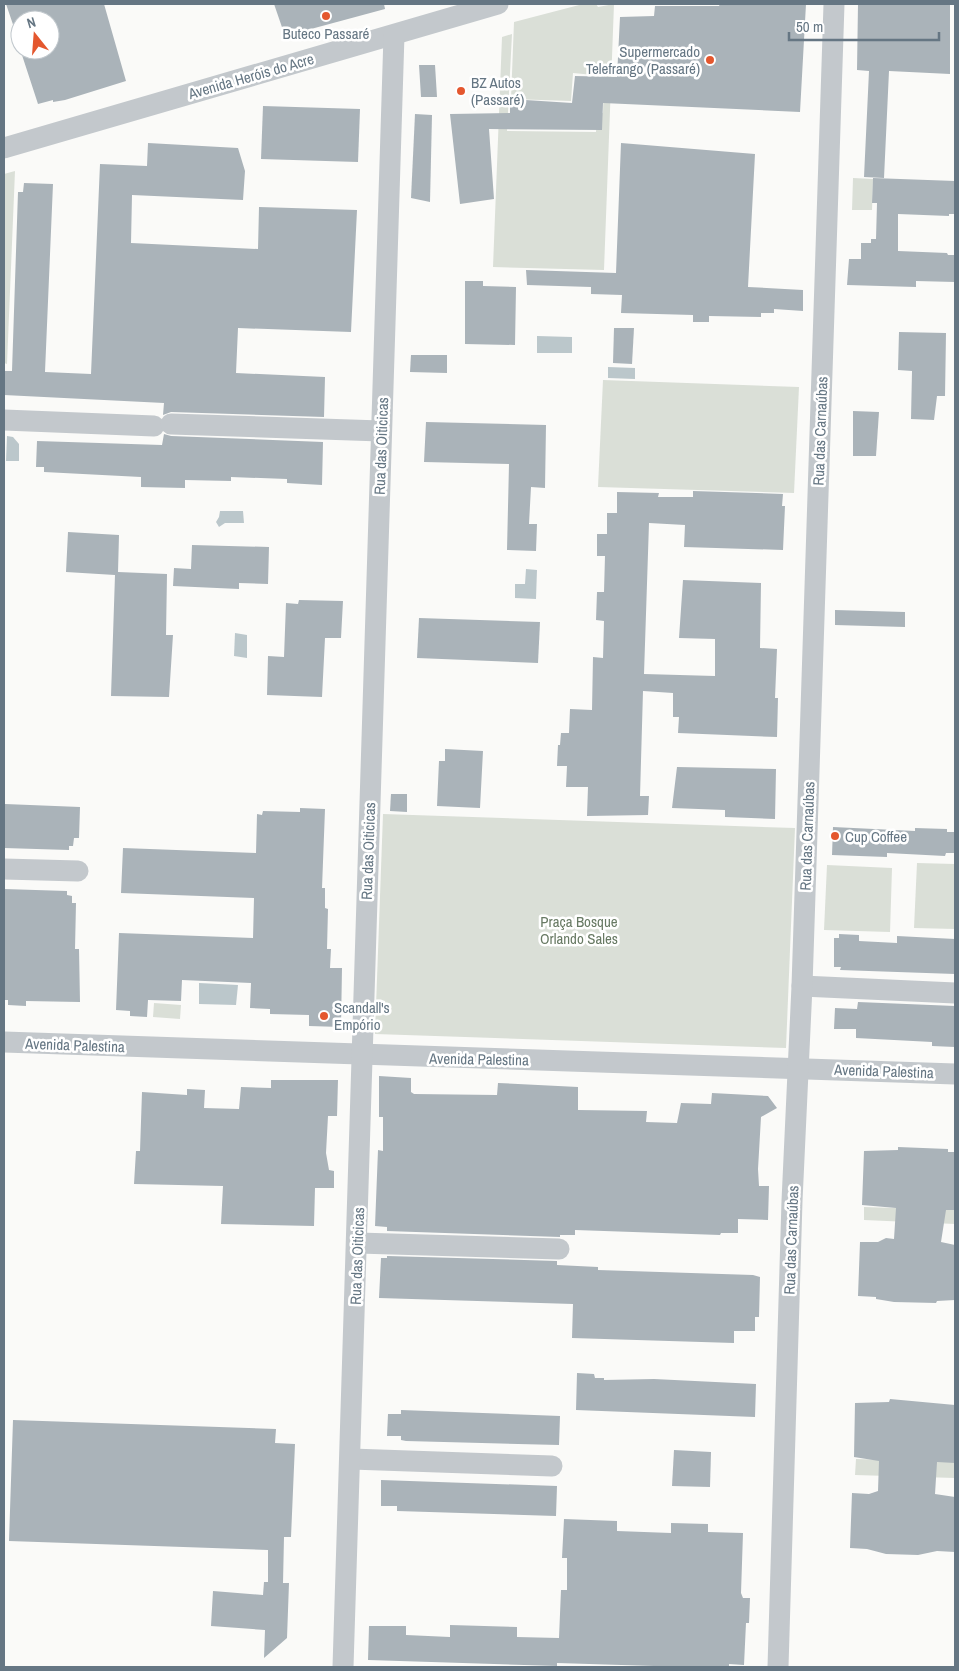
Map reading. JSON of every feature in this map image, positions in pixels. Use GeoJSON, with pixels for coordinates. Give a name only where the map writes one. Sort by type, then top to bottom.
{"type":"FeatureCollection","features":[{"type":"Feature","properties":{"kind":"street","name":"Avenida Heróis do Acre"},"geometry":{"type":"LineString","coordinates":[[4,148],[394,35],[454,10],[498,4]]}},
{"type":"Feature","properties":{"kind":"street","name":"Rua das Carnaúbas"},"geometry":{"type":"LineString","coordinates":[[778,1667],[792,1201],[802,986],[834,4]]}},
{"type":"Feature","properties":{"kind":"street","name":"Rua das Oiticicas"},"geometry":{"type":"LineString","coordinates":[[343,1667],[358,1244],[360,1056],[394,35]]}},
{"type":"Feature","properties":{"kind":"street"},"geometry":{"type":"LineString","coordinates":[[4,420],[381,431]]}},
{"type":"Feature","properties":{"kind":"street"},"geometry":{"type":"LineString","coordinates":[[4,869],[78,871]]}},
{"type":"Feature","properties":{"kind":"street"},"geometry":{"type":"LineString","coordinates":[[802,986],[955,992]]}},
{"type":"Feature","properties":{"kind":"street","name":"Avenida Palestina"},"geometry":{"type":"LineString","coordinates":[[4,1042],[360,1056],[955,1074]]}},
{"type":"Feature","properties":{"kind":"street"},"geometry":{"type":"LineString","coordinates":[[358,1244],[559,1249]]}},
{"type":"Feature","properties":{"kind":"street"},"geometry":{"type":"LineString","coordinates":[[351,1459],[552,1466]]}},
{"type":"Feature","properties":{"kind":"green space"},"geometry":{"type":"Polygon","coordinates":[[[583,4],[596,4],[598,7],[614,4],[604,270],[493,267],[502,37],[512,34],[507,131],[596,132],[597,112],[603,113],[604,76],[573,73],[571,101],[511,99],[514,22],[583,4]]]}},
{"type":"Feature","properties":{"kind":"green space"},"geometry":{"type":"Polygon","coordinates":[[[15,171],[7,364],[4,363],[4,174],[15,171]]]}},
{"type":"Feature","properties":{"kind":"green space"},"geometry":{"type":"Polygon","coordinates":[[[853,178],[873,179],[872,210],[852,210],[853,178]]]}},
{"type":"Feature","properties":{"kind":"green space"},"geometry":{"type":"Polygon","coordinates":[[[603,380],[799,387],[794,493],[598,487],[603,380]]]}},
{"type":"Feature","properties":{"kind":"green space","name":"Praça Bosque Orlando Sales"},"geometry":{"type":"Polygon","coordinates":[[[383,814],[795,828],[786,1048],[375,1034],[383,814]]]}},
{"type":"Feature","properties":{"kind":"green space"},"geometry":{"type":"Polygon","coordinates":[[[917,863],[955,864],[955,929],[914,928],[917,863]]]}},
{"type":"Feature","properties":{"kind":"green space"},"geometry":{"type":"Polygon","coordinates":[[[827,865],[892,868],[890,932],[824,930],[827,865]]]}},
{"type":"Feature","properties":{"kind":"green space"},"geometry":{"type":"Polygon","coordinates":[[[154,1003],[181,1005],[180,1019],[153,1017],[154,1003]]]}},
{"type":"Feature","properties":{"kind":"green space"},"geometry":{"type":"Polygon","coordinates":[[[864,1207],[955,1210],[955,1224],[864,1220],[864,1207]]]}},
{"type":"Feature","properties":{"kind":"green space"},"geometry":{"type":"Polygon","coordinates":[[[856,1459],[955,1462],[955,1478],[855,1475],[856,1459]]]}},
{"type":"Feature","properties":{"kind":"shaded area"},"geometry":{"type":"Polygon","coordinates":[[[537,336],[572,337],[572,353],[537,353],[537,336]]]}},
{"type":"Feature","properties":{"kind":"shaded area"},"geometry":{"type":"Polygon","coordinates":[[[608,367],[635,368],[635,379],[608,378],[608,367]]]}},
{"type":"Feature","properties":{"kind":"shaded area"},"geometry":{"type":"Polygon","coordinates":[[[7,436],[13,437],[19,444],[19,461],[6,461],[7,436]]]}},
{"type":"Feature","properties":{"kind":"shaded area"},"geometry":{"type":"Polygon","coordinates":[[[220,511],[243,511],[244,523],[225,523],[219,527],[216,522],[220,511]]]}},
{"type":"Feature","properties":{"kind":"shaded area"},"geometry":{"type":"Polygon","coordinates":[[[526,569],[537,570],[536,599],[515,598],[515,584],[525,584],[526,569]]]}},
{"type":"Feature","properties":{"kind":"shaded area"},"geometry":{"type":"Polygon","coordinates":[[[235,633],[247,635],[247,658],[234,656],[235,633]]]}},
{"type":"Feature","properties":{"kind":"shaded area"},"geometry":{"type":"Polygon","coordinates":[[[199,983],[238,985],[236,1005],[199,1004],[199,983]]]}},
{"type":"Feature","properties":{"kind":"building"},"geometry":{"type":"Polygon","coordinates":[[[6,4],[104,4],[126,81],[65,100],[53,102],[53,100],[38,104],[24,60],[60,60],[60,10],[10,10],[10,16],[6,4]]]}},
{"type":"Feature","properties":{"kind":"building"},"geometry":{"type":"Polygon","coordinates":[[[274,4],[384,4],[385,9],[285,36],[274,4]]]}},
{"type":"Feature","properties":{"kind":"building","name":"Supermercado Telefrango (Passaré)"},"geometry":{"type":"Polygon","coordinates":[[[720,4],[806,4],[800,112],[603,103],[602,130],[489,129],[494,199],[460,204],[450,114],[510,113],[510,99],[572,103],[575,76],[617,77],[620,17],[654,16],[655,6],[719,6],[720,4]]]}},
{"type":"Feature","properties":{"kind":"building"},"geometry":{"type":"Polygon","coordinates":[[[858,4],[950,4],[950,74],[889,71],[884,178],[864,177],[869,71],[857,70],[858,4]]]}},
{"type":"Feature","properties":{"kind":"building"},"geometry":{"type":"Polygon","coordinates":[[[419,65],[435,65],[437,97],[421,97],[419,65]]]}},
{"type":"Feature","properties":{"kind":"building"},"geometry":{"type":"Polygon","coordinates":[[[263,106],[360,109],[358,162],[261,159],[263,106]]]}},
{"type":"Feature","properties":{"kind":"building"},"geometry":{"type":"Polygon","coordinates":[[[415,114],[432,115],[430,202],[411,198],[415,114]]]}},
{"type":"Feature","properties":{"kind":"building"},"geometry":{"type":"Polygon","coordinates":[[[148,143],[238,148],[245,171],[243,200],[132,195],[131,243],[258,249],[259,207],[357,210],[351,332],[238,328],[236,373],[325,377],[324,417],[171,412],[163,415],[164,403],[4,395],[4,371],[12,371],[18,192],[23,192],[24,183],[53,184],[45,372],[91,374],[100,164],[147,166],[148,143]]]}},
{"type":"Feature","properties":{"kind":"building"},"geometry":{"type":"Polygon","coordinates":[[[621,143],[755,154],[748,287],[803,290],[803,311],[774,309],[774,313],[761,313],[761,317],[709,316],[709,322],[693,322],[693,315],[621,313],[622,295],[591,294],[591,287],[527,285],[526,270],[616,273],[621,143]]]}},
{"type":"Feature","properties":{"kind":"building"},"geometry":{"type":"Polygon","coordinates":[[[873,178],[955,181],[955,214],[949,214],[949,216],[898,214],[898,251],[955,255],[955,282],[916,281],[916,287],[847,285],[849,259],[861,259],[861,243],[871,243],[871,239],[876,239],[877,203],[872,203],[873,178]]]}},
{"type":"Feature","properties":{"kind":"building"},"geometry":{"type":"Polygon","coordinates":[[[465,281],[483,281],[483,286],[516,287],[515,345],[465,344],[465,281]]]}},
{"type":"Feature","properties":{"kind":"building"},"geometry":{"type":"Polygon","coordinates":[[[614,328],[634,328],[632,364],[613,363],[614,328]]]}},
{"type":"Feature","properties":{"kind":"building"},"geometry":{"type":"Polygon","coordinates":[[[899,332],[946,333],[945,396],[937,396],[934,420],[911,419],[912,371],[898,370],[899,332]]]}},
{"type":"Feature","properties":{"kind":"building"},"geometry":{"type":"Polygon","coordinates":[[[411,355],[447,355],[447,373],[410,372],[411,355]]]}},
{"type":"Feature","properties":{"kind":"building"},"geometry":{"type":"Polygon","coordinates":[[[853,411],[879,412],[876,456],[853,456],[853,411]]]}},
{"type":"Feature","properties":{"kind":"building"},"geometry":{"type":"Polygon","coordinates":[[[426,422],[546,425],[545,488],[531,487],[529,524],[537,524],[536,551],[507,550],[509,464],[424,462],[426,422]]]}},
{"type":"Feature","properties":{"kind":"building"},"geometry":{"type":"Polygon","coordinates":[[[164,434],[171,436],[323,442],[322,485],[287,483],[287,479],[231,477],[231,481],[185,480],[185,488],[141,487],[141,477],[44,472],[44,467],[36,467],[37,441],[162,445],[164,434]]]}},
{"type":"Feature","properties":{"kind":"building"},"geometry":{"type":"Polygon","coordinates":[[[693,491],[783,494],[782,506],[785,506],[783,550],[684,547],[685,525],[649,523],[644,674],[715,676],[715,639],[679,638],[683,580],[761,583],[760,648],[777,649],[775,698],[778,698],[777,737],[678,733],[679,717],[673,717],[673,693],[643,691],[640,796],[649,796],[648,815],[587,816],[588,787],[566,787],[567,766],[557,766],[558,745],[560,745],[561,733],[569,733],[570,709],[592,710],[593,657],[603,658],[604,621],[596,620],[597,592],[604,592],[605,556],[597,556],[597,534],[607,534],[607,513],[617,513],[617,492],[659,493],[658,497],[693,497],[693,491]]]}},
{"type":"Feature","properties":{"kind":"building"},"geometry":{"type":"Polygon","coordinates":[[[68,532],[119,535],[118,572],[167,574],[166,635],[173,635],[169,697],[111,696],[115,575],[66,572],[68,532]]]}},
{"type":"Feature","properties":{"kind":"building"},"geometry":{"type":"Polygon","coordinates":[[[192,545],[269,547],[268,584],[239,583],[239,589],[173,586],[174,568],[191,569],[192,545]]]}},
{"type":"Feature","properties":{"kind":"building"},"geometry":{"type":"Polygon","coordinates":[[[299,600],[343,601],[341,638],[325,638],[322,697],[267,695],[268,656],[284,657],[286,603],[298,604],[299,600]]]}},
{"type":"Feature","properties":{"kind":"building"},"geometry":{"type":"Polygon","coordinates":[[[835,610],[905,612],[905,627],[835,625],[835,610]]]}},
{"type":"Feature","properties":{"kind":"building"},"geometry":{"type":"Polygon","coordinates":[[[419,618],[540,622],[538,663],[417,658],[419,618]]]}},
{"type":"Feature","properties":{"kind":"building"},"geometry":{"type":"Polygon","coordinates":[[[445,749],[483,751],[480,808],[437,806],[439,761],[445,761],[445,749]]]}},
{"type":"Feature","properties":{"kind":"building"},"geometry":{"type":"Polygon","coordinates":[[[677,767],[776,769],[775,819],[725,817],[725,810],[672,808],[677,767]]]}},
{"type":"Feature","properties":{"kind":"building"},"geometry":{"type":"Polygon","coordinates":[[[391,794],[407,794],[407,812],[390,811],[391,794]]]}},
{"type":"Feature","properties":{"kind":"building"},"geometry":{"type":"Polygon","coordinates":[[[5,804],[80,807],[79,838],[74,838],[73,846],[69,846],[69,850],[4,848],[5,804]]]}},
{"type":"Feature","properties":{"kind":"building"},"geometry":{"type":"Polygon","coordinates":[[[300,808],[325,809],[322,888],[325,888],[325,908],[328,909],[327,949],[331,949],[330,968],[342,968],[341,1027],[309,1026],[309,1015],[270,1014],[270,1009],[250,1008],[251,983],[182,980],[181,1001],[148,1000],[147,1017],[130,1016],[130,1011],[116,1010],[119,933],[253,938],[254,898],[121,893],[123,848],[256,853],[257,814],[262,815],[263,811],[300,812],[300,808]]]}},
{"type":"Feature","properties":{"kind":"building"},"geometry":{"type":"Polygon","coordinates":[[[833,827],[915,831],[915,828],[947,829],[947,832],[955,832],[955,853],[946,853],[945,856],[887,853],[887,857],[832,855],[833,827]]]}},
{"type":"Feature","properties":{"kind":"building"},"geometry":{"type":"Polygon","coordinates":[[[4,889],[67,891],[67,895],[72,896],[72,903],[76,903],[75,949],[79,949],[80,1002],[26,1001],[26,1006],[8,1005],[8,1000],[4,1000],[4,889]]]}},
{"type":"Feature","properties":{"kind":"building"},"geometry":{"type":"Polygon","coordinates":[[[839,934],[859,935],[859,941],[897,943],[897,936],[955,939],[955,974],[840,970],[841,967],[834,967],[834,938],[839,938],[839,934]]]}},
{"type":"Feature","properties":{"kind":"building"},"geometry":{"type":"Polygon","coordinates":[[[858,1002],[955,1006],[955,1047],[932,1046],[932,1042],[856,1038],[856,1029],[834,1029],[835,1008],[857,1009],[858,1002]]]}},
{"type":"Feature","properties":{"kind":"building"},"geometry":{"type":"Polygon","coordinates":[[[379,1076],[411,1078],[411,1092],[414,1094],[497,1095],[498,1083],[578,1087],[578,1110],[647,1111],[646,1122],[677,1123],[681,1103],[711,1104],[712,1093],[768,1096],[777,1108],[761,1117],[758,1169],[759,1186],[769,1186],[768,1220],[738,1219],[738,1233],[721,1233],[720,1235],[575,1230],[575,1235],[560,1235],[560,1237],[387,1231],[387,1227],[375,1226],[378,1150],[383,1151],[383,1117],[379,1117],[379,1076]]]}},
{"type":"Feature","properties":{"kind":"building"},"geometry":{"type":"Polygon","coordinates":[[[271,1080],[338,1080],[337,1116],[328,1116],[326,1153],[329,1170],[334,1171],[334,1188],[315,1188],[314,1226],[221,1224],[223,1186],[134,1184],[136,1151],[140,1151],[142,1092],[187,1095],[187,1089],[205,1090],[204,1108],[239,1109],[241,1087],[271,1088],[271,1080]]]}},
{"type":"Feature","properties":{"kind":"building"},"geometry":{"type":"Polygon","coordinates":[[[898,1147],[948,1149],[948,1152],[955,1152],[955,1210],[946,1210],[941,1242],[955,1245],[955,1300],[937,1301],[936,1303],[894,1302],[876,1299],[876,1297],[858,1296],[860,1242],[878,1242],[886,1238],[894,1239],[896,1208],[862,1205],[864,1151],[898,1150],[898,1147]]]}},
{"type":"Feature","properties":{"kind":"building"},"geometry":{"type":"Polygon","coordinates":[[[387,1256],[557,1261],[557,1265],[598,1267],[598,1270],[753,1275],[760,1277],[759,1317],[755,1317],[755,1331],[734,1331],[734,1343],[572,1338],[573,1304],[379,1298],[381,1258],[387,1258],[387,1256]]]}},
{"type":"Feature","properties":{"kind":"building"},"geometry":{"type":"Polygon","coordinates":[[[577,1373],[594,1374],[595,1378],[604,1378],[604,1380],[654,1379],[756,1384],[755,1417],[576,1410],[577,1373]]]}},
{"type":"Feature","properties":{"kind":"building"},"geometry":{"type":"Polygon","coordinates":[[[890,1399],[955,1405],[955,1463],[937,1462],[935,1494],[955,1497],[955,1552],[937,1551],[918,1555],[886,1554],[867,1549],[850,1548],[852,1493],[869,1494],[878,1491],[879,1461],[854,1457],[855,1403],[889,1402],[890,1399]]]}},
{"type":"Feature","properties":{"kind":"building"},"geometry":{"type":"Polygon","coordinates":[[[401,1410],[560,1416],[559,1445],[406,1441],[401,1440],[401,1436],[387,1436],[388,1414],[401,1414],[401,1410]]]}},
{"type":"Feature","properties":{"kind":"building"},"geometry":{"type":"Polygon","coordinates":[[[13,1420],[276,1429],[275,1443],[295,1444],[291,1537],[284,1537],[283,1583],[289,1583],[287,1638],[264,1658],[265,1630],[211,1626],[213,1591],[263,1595],[264,1582],[268,1582],[268,1550],[9,1541],[13,1420]]]}},
{"type":"Feature","properties":{"kind":"building"},"geometry":{"type":"Polygon","coordinates":[[[674,1450],[711,1452],[710,1487],[672,1486],[674,1450]]]}},
{"type":"Feature","properties":{"kind":"building"},"geometry":{"type":"Polygon","coordinates":[[[381,1480],[557,1486],[556,1516],[397,1511],[397,1506],[381,1506],[381,1480]]]}},
{"type":"Feature","properties":{"kind":"building"},"geometry":{"type":"Polygon","coordinates":[[[564,1519],[617,1521],[617,1531],[671,1533],[671,1523],[708,1524],[708,1532],[743,1533],[741,1593],[743,1598],[750,1598],[749,1623],[746,1623],[744,1665],[729,1664],[729,1667],[686,1667],[557,1663],[557,1666],[368,1660],[369,1626],[406,1626],[406,1635],[450,1637],[450,1625],[517,1627],[517,1637],[559,1638],[561,1590],[567,1590],[567,1558],[562,1558],[564,1519]]]}},
{"type":"Feature","properties":{"kind":"place","name":"Buteco Passaré"},"geometry":{"type":"Point","coordinates":[326,16]}},
{"type":"Feature","properties":{"kind":"place","name":"Supermercado Telefrango (Passaré)"},"geometry":{"type":"Point","coordinates":[710,60]}},
{"type":"Feature","properties":{"kind":"place","name":"BZ Autos (Passaré)"},"geometry":{"type":"Point","coordinates":[461,91]}},
{"type":"Feature","properties":{"kind":"place","name":"Cup Coffee"},"geometry":{"type":"Point","coordinates":[835,836]}},
{"type":"Feature","properties":{"kind":"place","name":"Scandall's Empório"},"geometry":{"type":"Point","coordinates":[324,1016]}}]}
